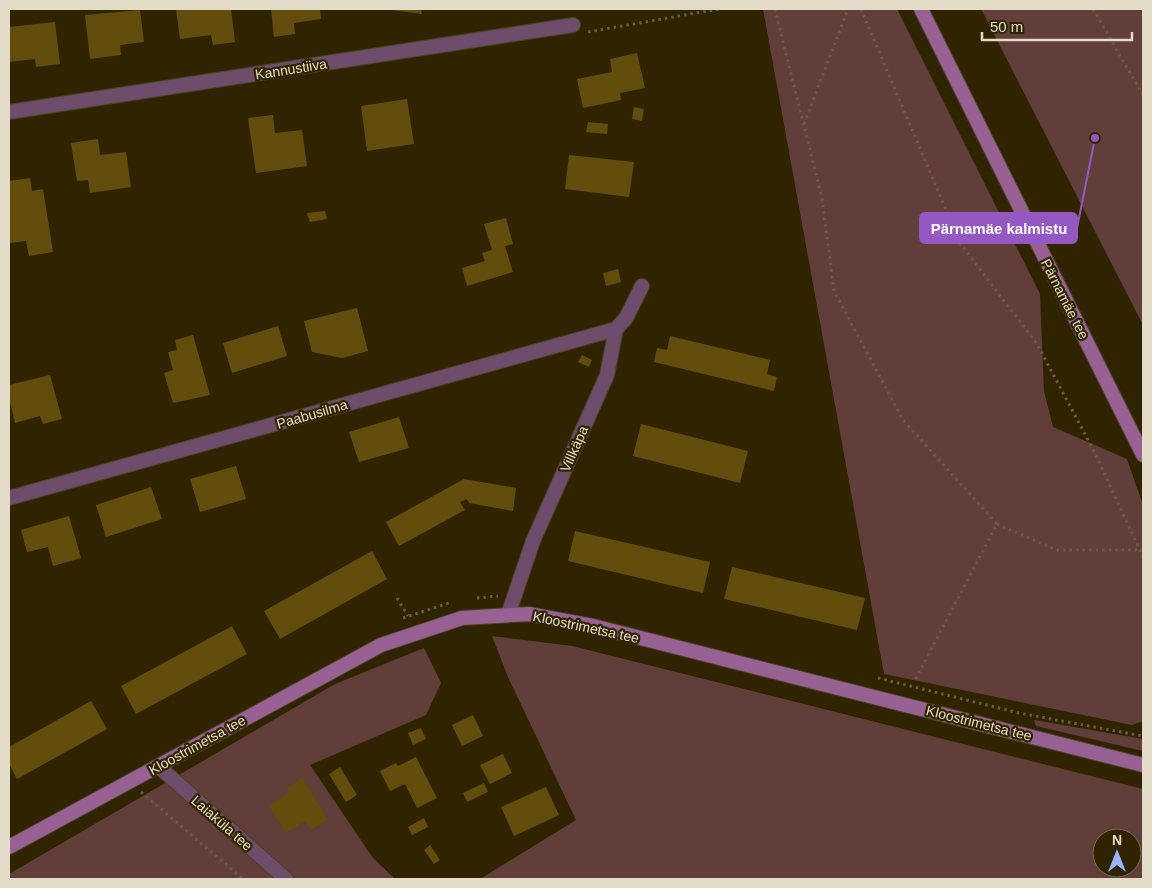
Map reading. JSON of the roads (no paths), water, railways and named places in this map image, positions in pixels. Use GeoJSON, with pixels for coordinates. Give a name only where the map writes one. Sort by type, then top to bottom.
{"type":"FeatureCollection","features":[{"type":"Feature","properties":{"kind":"main road","name":"Pärnamäe tee"},"geometry":{"type":"LineString","coordinates":[[921,9],[1143,455]]}},
{"type":"Feature","properties":{"kind":"main road","name":"Kloostrimetsa tee"},"geometry":{"type":"LineString","coordinates":[[9,847],[381,645],[462,618],[529,614],[593,626],[1143,764]]}},
{"type":"Feature","properties":{"kind":"street","name":"Kannustiiva"},"geometry":{"type":"LineString","coordinates":[[9,112],[568,26]]}},
{"type":"Feature","properties":{"kind":"street","name":"Villkäpa"},"geometry":{"type":"LineString","coordinates":[[508,615],[533,541],[607,374],[616,329],[626,318],[642,286]]}},
{"type":"Feature","properties":{"kind":"street","name":"Paabusilma"},"geometry":{"type":"LineString","coordinates":[[9,498],[616,329]]}},
{"type":"Feature","properties":{"kind":"street","name":"Laiaküla tee"},"geometry":{"type":"LineString","coordinates":[[158,766],[286,879]]}},
{"type":"Feature","properties":{"kind":"place","name":"Pärnamäe kalmistu"},"geometry":{"type":"Point","coordinates":[1095,138]}}]}
